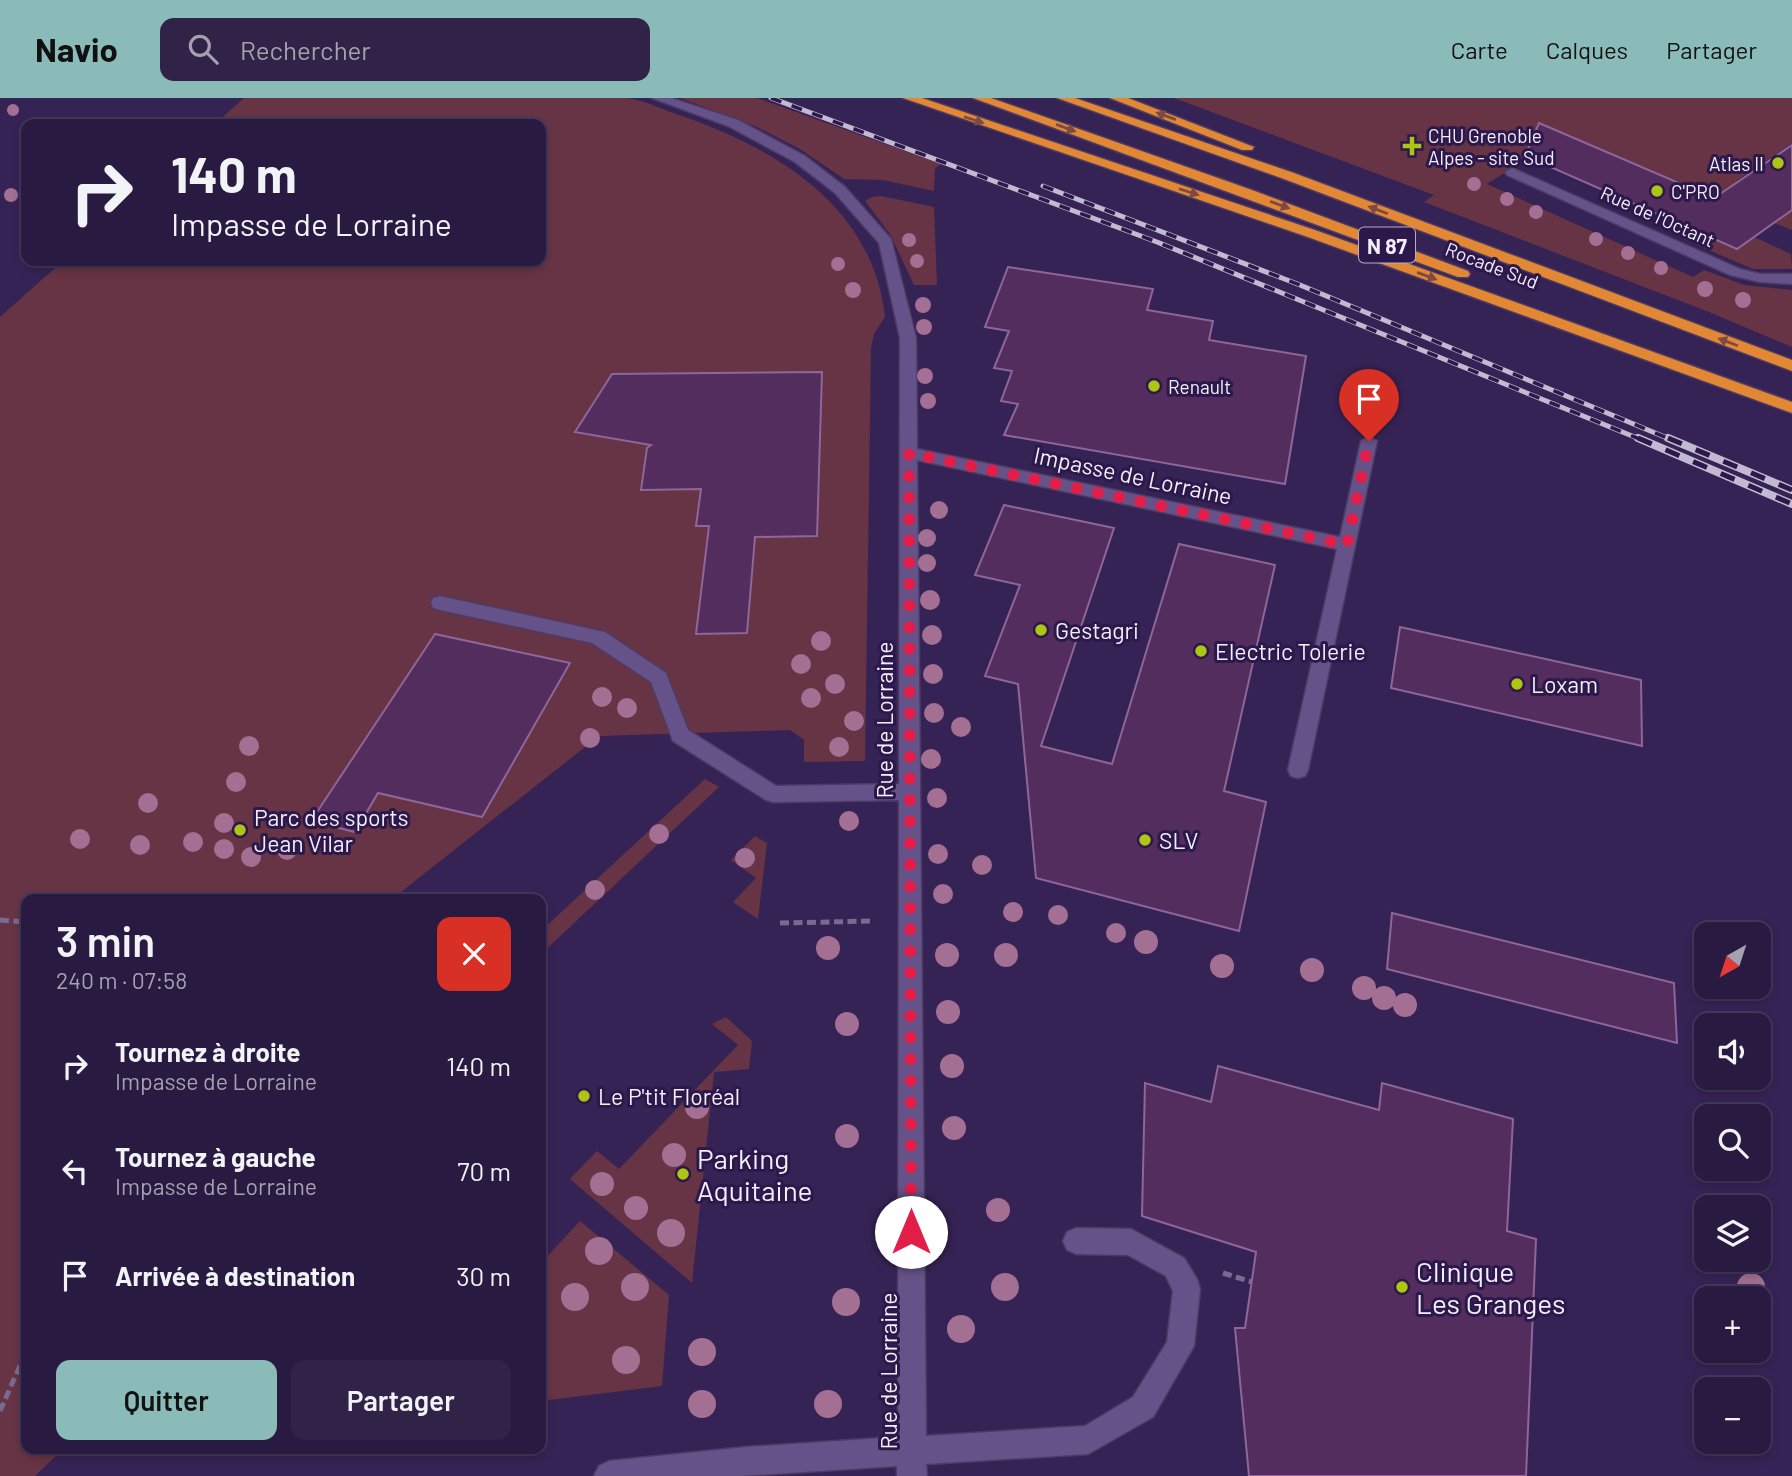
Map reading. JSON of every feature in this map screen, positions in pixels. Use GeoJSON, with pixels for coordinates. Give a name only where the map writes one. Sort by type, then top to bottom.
{"type":"FeatureCollection","features":[{"type":"Feature","properties":{"kind":"highway"},"geometry":{"type":"LineString","coordinates":[[909,98],[1310,233],[1792,406]]}},
{"type":"Feature","properties":{"kind":"highway","name":"Rocade Sud"},"geometry":{"type":"LineString","coordinates":[[979,98],[1412,254],[1792,406]]}},
{"type":"Feature","properties":{"kind":"highway","name":"Rocade Sud"},"geometry":{"type":"LineString","coordinates":[[1063,98],[1289,176],[1792,366]]}},
{"type":"Feature","properties":{"kind":"highway"},"geometry":{"type":"LineString","coordinates":[[1116,98],[1282,159],[1289,176]]}},
{"type":"Feature","properties":{"kind":"street","name":"Rue de Lorraine"},"geometry":{"type":"LineString","coordinates":[[658,98],[733,122],[800,159],[840,190],[886,242],[908,338],[913,1463]]}},
{"type":"Feature","properties":{"kind":"street","name":"Rue de l'Octant"},"geometry":{"type":"LineString","coordinates":[[1512,172],[1735,272],[1760,278],[1792,279]]}},
{"type":"Feature","properties":{"kind":"street"},"geometry":{"type":"LineString","coordinates":[[1298,770],[1369,441]]}},
{"type":"Feature","properties":{"kind":"street","name":"Impasse de Lorraine"},"geometry":{"type":"LineString","coordinates":[[909,453],[1347,545]]}},
{"type":"Feature","properties":{"kind":"street"},"geometry":{"type":"LineString","coordinates":[[440,603],[598,638],[659,678],[680,735],[773,794],[909,792]]}},
{"type":"Feature","properties":{"kind":"street"},"geometry":{"type":"LineString","coordinates":[[609,1476],[746,1461],[913,1463],[1088,1440],[1143,1406],[1180,1346],[1187,1289],[1175,1267],[1131,1242],[1076,1241]]}},
{"type":"Feature","properties":{"kind":"path"},"geometry":{"type":"LineString","coordinates":[[0,920],[21,922]]}},
{"type":"Feature","properties":{"kind":"path"},"geometry":{"type":"LineString","coordinates":[[780,923],[909,920]]}},
{"type":"Feature","properties":{"kind":"path"},"geometry":{"type":"LineString","coordinates":[[0,1411],[21,1363]]}},
{"type":"Feature","properties":{"kind":"shaded area","name":"Parc des sports Jean Vilar"},"geometry":{"type":"Polygon","coordinates":[[[244,98],[627,98],[648,103],[753,146],[815,188],[841,214],[862,244],[877,278],[885,317],[874,334],[871,348],[865,761],[804,762],[804,740],[790,730],[599,736],[398,894],[21,894],[21,1454],[58,1454],[35,1476],[0,1476],[0,317],[57,266],[546,266],[546,119],[221,119],[244,98]]]}},
{"type":"Feature","properties":{"kind":"shaded area"},"geometry":{"type":"Polygon","coordinates":[[[680,98],[757,98],[941,164],[935,168],[934,191],[883,180],[844,179],[800,149],[757,127],[680,98]]]}},
{"type":"Feature","properties":{"kind":"shaded area"},"geometry":{"type":"Polygon","coordinates":[[[1174,98],[1792,98],[1792,143],[1736,181],[1792,205],[1792,230],[1774,223],[1754,237],[1791,254],[1792,269],[1753,269],[1683,239],[1734,205],[1567,134],[1487,184],[1693,277],[1704,270],[1744,285],[1792,290],[1792,347],[1709,312],[1424,202],[1434,195],[1174,98]]]}},
{"type":"Feature","properties":{"kind":"shaded area"},"geometry":{"type":"Polygon","coordinates":[[[881,196],[934,207],[937,285],[914,285],[890,234],[865,201],[881,196]]]}},
{"type":"Feature","properties":{"kind":"shaded area"},"geometry":{"type":"Polygon","coordinates":[[[705,779],[719,787],[546,949],[546,926],[705,779]]]}},
{"type":"Feature","properties":{"kind":"shaded area"},"geometry":{"type":"Polygon","coordinates":[[[755,836],[767,843],[758,919],[733,902],[756,878],[731,860],[755,836]]]}},
{"type":"Feature","properties":{"kind":"shaded area"},"geometry":{"type":"Polygon","coordinates":[[[726,1017],[752,1041],[749,1069],[714,1072],[692,1283],[570,1179],[597,1151],[619,1169],[738,1045],[712,1024],[726,1017]]]}},
{"type":"Feature","properties":{"kind":"shaded area"},"geometry":{"type":"Polygon","coordinates":[[[580,1221],[669,1295],[662,1386],[546,1400],[546,1258],[580,1221]]]}},
{"type":"Feature","properties":{"kind":"building","name":"C'PRO"},"geometry":{"type":"Polygon","coordinates":[[[1539,123],[1714,198],[1792,145],[1792,210],[1737,249],[1530,158],[1526,154],[1539,123]]]}},
{"type":"Feature","properties":{"kind":"building","name":"Renault"},"geometry":{"type":"Polygon","coordinates":[[[1008,267],[1153,289],[1147,310],[1213,321],[1209,340],[1306,356],[1285,484],[1004,435],[1018,404],[1001,401],[1012,371],[994,368],[1009,331],[985,327],[1008,267]]]}},
{"type":"Feature","properties":{"kind":"building"},"geometry":{"type":"Polygon","coordinates":[[[822,372],[817,536],[755,537],[747,633],[696,634],[709,526],[696,526],[701,489],[641,490],[647,448],[651,445],[575,432],[612,374],[822,372]]]}},
{"type":"Feature","properties":{"kind":"building"},"geometry":{"type":"Polygon","coordinates":[[[1004,505],[1114,528],[1041,746],[1112,764],[1179,544],[1275,565],[1224,791],[1266,802],[1239,931],[1036,878],[1018,684],[985,676],[1020,585],[975,575],[1004,505]]]}},
{"type":"Feature","properties":{"kind":"building","name":"Loxam"},"geometry":{"type":"Polygon","coordinates":[[[1400,627],[1641,680],[1642,746],[1391,688],[1400,627]]]}},
{"type":"Feature","properties":{"kind":"building"},"geometry":{"type":"Polygon","coordinates":[[[435,634],[570,663],[482,817],[378,793],[355,832],[311,821],[435,634]]]}},
{"type":"Feature","properties":{"kind":"building"},"geometry":{"type":"Polygon","coordinates":[[[1392,913],[1674,983],[1677,1043],[1387,969],[1392,913]]]}},
{"type":"Feature","properties":{"kind":"building","name":"Clinique Les Granges"},"geometry":{"type":"Polygon","coordinates":[[[1218,1066],[1379,1110],[1382,1083],[1513,1119],[1507,1231],[1536,1239],[1526,1476],[1249,1476],[1235,1328],[1245,1328],[1256,1252],[1142,1216],[1145,1083],[1211,1102],[1218,1066]]]}},
{"type":"Feature","properties":{"kind":"railway"},"geometry":{"type":"LineString","coordinates":[[771,98],[1157,242],[1642,440]]}},
{"type":"Feature","properties":{"kind":"railway"},"geometry":{"type":"LineString","coordinates":[[1043,186],[1300,285],[1672,440]]}},
{"type":"Feature","properties":{"kind":"railway"},"geometry":{"type":"LineString","coordinates":[[1638,438],[1792,504]]}},
{"type":"Feature","properties":{"kind":"railway"},"geometry":{"type":"LineString","coordinates":[[1668,438],[1792,490]]}},
{"type":"Feature","properties":{"kind":"place","name":"CHU Grenoble Alpes - site Sud"},"geometry":{"type":"Point","coordinates":[1412,146]}},
{"type":"Feature","properties":{"kind":"place","name":"Atlas II"},"geometry":{"type":"Point","coordinates":[1778,163]}},
{"type":"Feature","properties":{"kind":"place","name":"C'PRO"},"geometry":{"type":"Point","coordinates":[1657,191]}},
{"type":"Feature","properties":{"kind":"place","name":"Renault"},"geometry":{"type":"Point","coordinates":[1154,386]}},
{"type":"Feature","properties":{"kind":"place","name":"Gestagri"},"geometry":{"type":"Point","coordinates":[1041,630]}},
{"type":"Feature","properties":{"kind":"place","name":"Electric Tolerie"},"geometry":{"type":"Point","coordinates":[1201,651]}},
{"type":"Feature","properties":{"kind":"place","name":"Loxam"},"geometry":{"type":"Point","coordinates":[1517,684]}},
{"type":"Feature","properties":{"kind":"place","name":"Parc des sports Jean Vilar"},"geometry":{"type":"Point","coordinates":[240,830]}},
{"type":"Feature","properties":{"kind":"place","name":"SLV"},"geometry":{"type":"Point","coordinates":[1145,840]}},
{"type":"Feature","properties":{"kind":"place","name":"Le P'tit Floréal"},"geometry":{"type":"Point","coordinates":[584,1096]}},
{"type":"Feature","properties":{"kind":"place","name":"Parking Aquitaine"},"geometry":{"type":"Point","coordinates":[683,1174]}},
{"type":"Feature","properties":{"kind":"place","name":"Clinique Les Granges"},"geometry":{"type":"Point","coordinates":[1402,1287]}},
{"type":"Feature","properties":{"kind":"route"},"geometry":{"type":"LineString","coordinates":[[911,1232],[909,453],[1347,545],[1369,441]]}}]}
